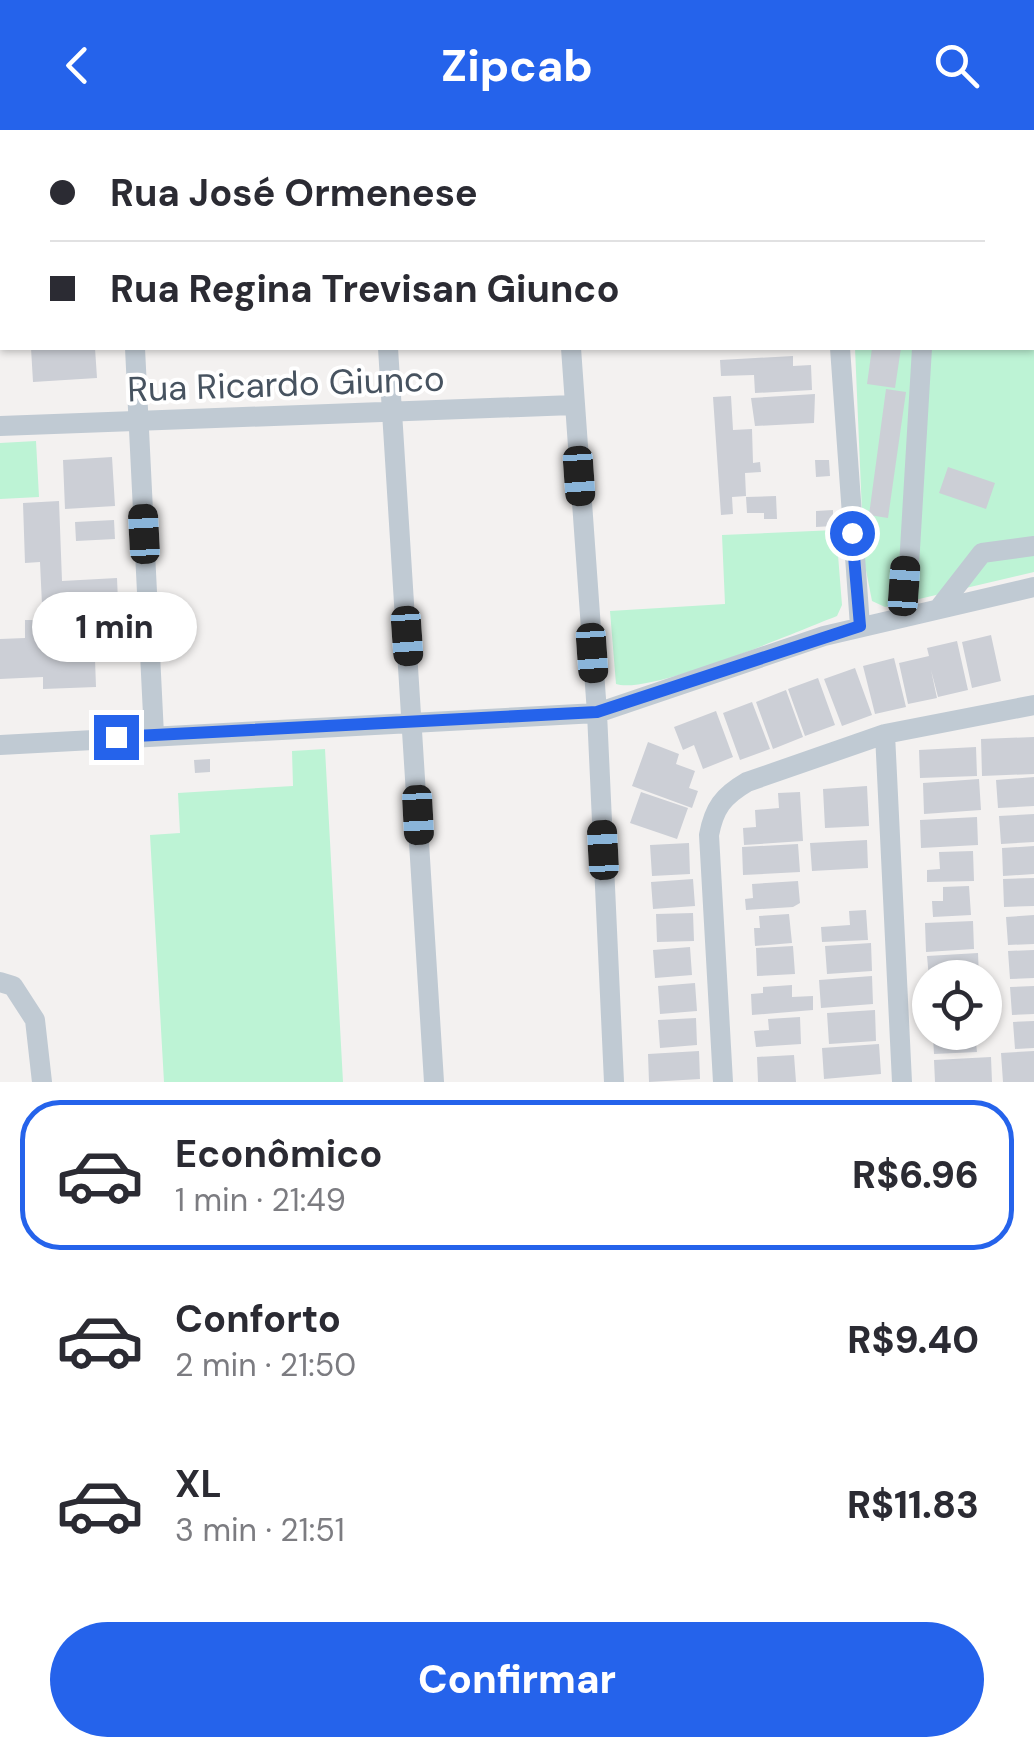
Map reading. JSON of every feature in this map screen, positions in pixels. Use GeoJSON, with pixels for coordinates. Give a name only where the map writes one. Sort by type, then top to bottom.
{"type":"FeatureCollection","features":[{"type":"Feature","properties":{"kind":"street"},"geometry":{"type":"LineString","coordinates":[[135,350],[154,735]]}},
{"type":"Feature","properties":{"kind":"street"},"geometry":{"type":"LineString","coordinates":[[388,350],[434,1082]]}},
{"type":"Feature","properties":{"kind":"street"},"geometry":{"type":"LineString","coordinates":[[571,350],[597,712],[614,1082]]}},
{"type":"Feature","properties":{"kind":"street"},"geometry":{"type":"LineString","coordinates":[[840,350],[860,626]]}},
{"type":"Feature","properties":{"kind":"street"},"geometry":{"type":"LineString","coordinates":[[906,616],[904,586],[922,350]]}},
{"type":"Feature","properties":{"kind":"street","name":"Rua Ricardo Giunco"},"geometry":{"type":"LineString","coordinates":[[0,426],[573,405]]}},
{"type":"Feature","properties":{"kind":"street"},"geometry":{"type":"LineString","coordinates":[[940,608],[982,552],[1034,546]]}},
{"type":"Feature","properties":{"kind":"street"},"geometry":{"type":"LineString","coordinates":[[0,745],[597,712],[860,626],[1034,588]]}},
{"type":"Feature","properties":{"kind":"street"},"geometry":{"type":"LineString","coordinates":[[723,1082],[709,835],[713,812],[728,793],[747,782],[885,734],[1034,705]]}},
{"type":"Feature","properties":{"kind":"street"},"geometry":{"type":"LineString","coordinates":[[885,734],[902,1082]]}},
{"type":"Feature","properties":{"kind":"street"},"geometry":{"type":"LineString","coordinates":[[0,982],[13,986],[35,1020],[42,1082]]}},
{"type":"Feature","properties":{"kind":"green space"},"geometry":{"type":"Polygon","coordinates":[[[855,350],[1034,350],[1034,572],[885,607],[872,601],[864,560],[855,350]]]}},
{"type":"Feature","properties":{"kind":"green space"},"geometry":{"type":"Polygon","coordinates":[[[36,441],[39,497],[0,499],[0,443],[36,441]]]}},
{"type":"Feature","properties":{"kind":"green space"},"geometry":{"type":"Polygon","coordinates":[[[836,530],[842,605],[837,616],[690,672],[634,685],[616,684],[610,611],[725,604],[722,535],[836,530]]]}},
{"type":"Feature","properties":{"kind":"green space"},"geometry":{"type":"Polygon","coordinates":[[[325,749],[343,1082],[164,1082],[150,835],[180,833],[178,793],[293,786],[292,751],[325,749]]]}},
{"type":"Feature","properties":{"kind":"building"},"geometry":{"type":"Polygon","coordinates":[[[31,350],[95,350],[97,378],[33,382],[31,350]]]}},
{"type":"Feature","properties":{"kind":"building"},"geometry":{"type":"Polygon","coordinates":[[[872,350],[901,350],[895,388],[867,384],[872,350]]]}},
{"type":"Feature","properties":{"kind":"building"},"geometry":{"type":"Polygon","coordinates":[[[793,356],[793,366],[811,365],[812,390],[755,393],[754,375],[721,376],[720,360],[793,356]]]}},
{"type":"Feature","properties":{"kind":"building"},"geometry":{"type":"Polygon","coordinates":[[[886,389],[906,392],[888,518],[869,515],[886,389]]]}},
{"type":"Feature","properties":{"kind":"building"},"geometry":{"type":"Polygon","coordinates":[[[815,394],[814,423],[755,426],[751,398],[815,394]]]}},
{"type":"Feature","properties":{"kind":"building"},"geometry":{"type":"Polygon","coordinates":[[[731,396],[733,430],[752,429],[753,463],[760,462],[761,472],[745,473],[746,496],[732,497],[733,514],[721,515],[713,397],[731,396]]]}},
{"type":"Feature","properties":{"kind":"building"},"geometry":{"type":"Polygon","coordinates":[[[112,457],[115,506],[65,509],[63,460],[112,457]]]}},
{"type":"Feature","properties":{"kind":"building"},"geometry":{"type":"Polygon","coordinates":[[[815,460],[829,460],[830,476],[816,477],[815,460]]]}},
{"type":"Feature","properties":{"kind":"building"},"geometry":{"type":"Polygon","coordinates":[[[948,467],[995,483],[986,509],[939,493],[948,467]]]}},
{"type":"Feature","properties":{"kind":"building"},"geometry":{"type":"Polygon","coordinates":[[[776,496],[777,519],[764,519],[764,513],[747,513],[746,497],[776,496]]]}},
{"type":"Feature","properties":{"kind":"building"},"geometry":{"type":"Polygon","coordinates":[[[59,501],[62,581],[117,578],[118,601],[42,605],[40,562],[25,563],[23,503],[59,501]]]}},
{"type":"Feature","properties":{"kind":"building"},"geometry":{"type":"Polygon","coordinates":[[[833,510],[833,526],[816,527],[816,511],[833,510]]]}},
{"type":"Feature","properties":{"kind":"building"},"geometry":{"type":"Polygon","coordinates":[[[114,520],[115,539],[76,541],[75,522],[114,520]]]}},
{"type":"Feature","properties":{"kind":"building"},"geometry":{"type":"Polygon","coordinates":[[[25,620],[43,620],[44,640],[53,639],[53,629],[86,627],[87,659],[95,659],[96,687],[43,689],[43,677],[0,679],[0,639],[25,638],[25,620]]]}},
{"type":"Feature","properties":{"kind":"building"},"geometry":{"type":"Polygon","coordinates":[[[991,635],[1001,681],[972,688],[962,642],[991,635]]]}},
{"type":"Feature","properties":{"kind":"building"},"geometry":{"type":"Polygon","coordinates":[[[957,641],[968,690],[938,697],[931,670],[937,698],[908,704],[899,663],[929,656],[927,648],[957,641]]]}},
{"type":"Feature","properties":{"kind":"building"},"geometry":{"type":"Polygon","coordinates":[[[894,658],[906,707],[875,714],[863,666],[894,658]]]}},
{"type":"Feature","properties":{"kind":"building"},"geometry":{"type":"Polygon","coordinates":[[[855,668],[872,715],[842,726],[824,679],[855,668]]]}},
{"type":"Feature","properties":{"kind":"building"},"geometry":{"type":"Polygon","coordinates":[[[818,678],[835,725],[805,736],[788,689],[818,678]]]}},
{"type":"Feature","properties":{"kind":"building"},"geometry":{"type":"Polygon","coordinates":[[[786,690],[803,737],[773,749],[756,702],[786,690]]]}},
{"type":"Feature","properties":{"kind":"building"},"geometry":{"type":"Polygon","coordinates":[[[752,702],[770,749],[740,760],[723,713],[752,702]]]}},
{"type":"Feature","properties":{"kind":"building"},"geometry":{"type":"Polygon","coordinates":[[[716,711],[733,757],[703,769],[694,745],[683,750],[674,727],[716,711]]]}},
{"type":"Feature","properties":{"kind":"building"},"geometry":{"type":"Polygon","coordinates":[[[1034,737],[1034,774],[982,776],[981,739],[1034,737]]]}},
{"type":"Feature","properties":{"kind":"building"},"geometry":{"type":"Polygon","coordinates":[[[648,742],[679,754],[676,764],[695,771],[689,788],[698,791],[692,808],[632,786],[648,742]]]}},
{"type":"Feature","properties":{"kind":"building"},"geometry":{"type":"Polygon","coordinates":[[[976,747],[977,776],[920,778],[919,750],[976,747]]]}},
{"type":"Feature","properties":{"kind":"building"},"geometry":{"type":"Polygon","coordinates":[[[210,759],[210,772],[195,773],[194,760],[210,759]]]}},
{"type":"Feature","properties":{"kind":"building"},"geometry":{"type":"Polygon","coordinates":[[[1034,777],[1034,806],[998,808],[996,780],[1034,777]]]}},
{"type":"Feature","properties":{"kind":"building"},"geometry":{"type":"Polygon","coordinates":[[[979,779],[981,810],[924,814],[923,783],[979,779]]]}},
{"type":"Feature","properties":{"kind":"building"},"geometry":{"type":"Polygon","coordinates":[[[867,786],[869,826],[825,828],[823,789],[867,786]]]}},
{"type":"Feature","properties":{"kind":"building"},"geometry":{"type":"Polygon","coordinates":[[[641,792],[688,808],[677,839],[630,823],[641,792]]]}},
{"type":"Feature","properties":{"kind":"building"},"geometry":{"type":"Polygon","coordinates":[[[800,792],[803,841],[744,845],[743,828],[756,827],[755,810],[779,808],[778,793],[800,792]]]}},
{"type":"Feature","properties":{"kind":"building"},"geometry":{"type":"Polygon","coordinates":[[[1034,814],[1034,842],[1001,844],[999,816],[1034,814]]]}},
{"type":"Feature","properties":{"kind":"building"},"geometry":{"type":"Polygon","coordinates":[[[977,817],[978,845],[921,848],[920,820],[977,817]]]}},
{"type":"Feature","properties":{"kind":"building"},"geometry":{"type":"Polygon","coordinates":[[[867,840],[868,868],[812,871],[810,843],[867,840]]]}},
{"type":"Feature","properties":{"kind":"building"},"geometry":{"type":"Polygon","coordinates":[[[689,843],[690,874],[652,876],[650,845],[689,843]]]}},
{"type":"Feature","properties":{"kind":"building"},"geometry":{"type":"Polygon","coordinates":[[[798,844],[800,872],[743,875],[742,847],[798,844]]]}},
{"type":"Feature","properties":{"kind":"building"},"geometry":{"type":"Polygon","coordinates":[[[1034,846],[1034,874],[1003,876],[1002,848],[1034,846]]]}},
{"type":"Feature","properties":{"kind":"building"},"geometry":{"type":"Polygon","coordinates":[[[973,851],[974,881],[927,882],[927,870],[940,869],[939,852],[973,851]]]}},
{"type":"Feature","properties":{"kind":"building"},"geometry":{"type":"Polygon","coordinates":[[[1034,878],[1034,906],[1004,907],[1003,879],[1034,878]]]}},
{"type":"Feature","properties":{"kind":"building"},"geometry":{"type":"Polygon","coordinates":[[[693,879],[695,906],[653,909],[651,882],[693,879]]]}},
{"type":"Feature","properties":{"kind":"building"},"geometry":{"type":"Polygon","coordinates":[[[798,881],[800,903],[793,907],[746,910],[745,899],[753,898],[752,884],[798,881]]]}},
{"type":"Feature","properties":{"kind":"building"},"geometry":{"type":"Polygon","coordinates":[[[969,886],[971,915],[933,917],[932,901],[943,901],[943,887],[969,886]]]}},
{"type":"Feature","properties":{"kind":"building"},"geometry":{"type":"Polygon","coordinates":[[[866,910],[868,940],[822,942],[821,927],[850,925],[849,911],[866,910]]]}},
{"type":"Feature","properties":{"kind":"building"},"geometry":{"type":"Polygon","coordinates":[[[693,913],[694,941],[657,942],[656,914],[693,913]]]}},
{"type":"Feature","properties":{"kind":"building"},"geometry":{"type":"Polygon","coordinates":[[[789,914],[792,943],[755,946],[754,928],[760,928],[759,916],[789,914]]]}},
{"type":"Feature","properties":{"kind":"building"},"geometry":{"type":"Polygon","coordinates":[[[1034,915],[1034,944],[1008,945],[1006,917],[1034,915]]]}},
{"type":"Feature","properties":{"kind":"building"},"geometry":{"type":"Polygon","coordinates":[[[973,921],[974,949],[926,952],[925,923],[973,921]]]}},
{"type":"Feature","properties":{"kind":"building"},"geometry":{"type":"Polygon","coordinates":[[[871,943],[872,971],[827,974],[825,946],[871,943]]]}},
{"type":"Feature","properties":{"kind":"building"},"geometry":{"type":"Polygon","coordinates":[[[793,946],[795,974],[757,976],[756,948],[793,946]]]}},
{"type":"Feature","properties":{"kind":"building"},"geometry":{"type":"Polygon","coordinates":[[[690,947],[692,975],[655,978],[653,950],[690,947]]]}},
{"type":"Feature","properties":{"kind":"building"},"geometry":{"type":"Polygon","coordinates":[[[1034,950],[1034,978],[1010,979],[1008,951],[1034,950]]]}},
{"type":"Feature","properties":{"kind":"building"},"geometry":{"type":"Polygon","coordinates":[[[978,953],[978,960],[927,960],[927,956],[978,953]]]}},
{"type":"Feature","properties":{"kind":"building"},"geometry":{"type":"Polygon","coordinates":[[[872,976],[873,1004],[821,1008],[819,980],[872,976]]]}},
{"type":"Feature","properties":{"kind":"building"},"geometry":{"type":"Polygon","coordinates":[[[695,983],[697,1011],[660,1014],[658,986],[695,983]]]}},
{"type":"Feature","properties":{"kind":"building"},"geometry":{"type":"Polygon","coordinates":[[[792,985],[792,997],[813,996],[813,1010],[752,1015],[751,994],[763,993],[763,987],[792,985]]]}},
{"type":"Feature","properties":{"kind":"building"},"geometry":{"type":"Polygon","coordinates":[[[1034,986],[1034,1014],[1012,1015],[1010,987],[1034,986]]]}},
{"type":"Feature","properties":{"kind":"building"},"geometry":{"type":"Polygon","coordinates":[[[875,1010],[876,1041],[829,1044],[827,1013],[875,1010]]]}},
{"type":"Feature","properties":{"kind":"building"},"geometry":{"type":"Polygon","coordinates":[[[800,1017],[801,1044],[756,1047],[754,1031],[769,1030],[768,1019],[800,1017]]]}},
{"type":"Feature","properties":{"kind":"building"},"geometry":{"type":"Polygon","coordinates":[[[696,1018],[697,1045],[660,1048],[658,1020],[696,1018]]]}},
{"type":"Feature","properties":{"kind":"building"},"geometry":{"type":"Polygon","coordinates":[[[1034,1021],[1034,1048],[1015,1049],[1013,1022],[1034,1021]]]}},
{"type":"Feature","properties":{"kind":"building"},"geometry":{"type":"Polygon","coordinates":[[[879,1044],[881,1074],[824,1079],[822,1048],[879,1044]]]}},
{"type":"Feature","properties":{"kind":"building"},"geometry":{"type":"Polygon","coordinates":[[[934,1050],[977,1052],[934,1054],[934,1050]]]}},
{"type":"Feature","properties":{"kind":"building"},"geometry":{"type":"Polygon","coordinates":[[[699,1051],[700,1079],[649,1082],[648,1054],[699,1051]]]}},
{"type":"Feature","properties":{"kind":"building"},"geometry":{"type":"Polygon","coordinates":[[[1034,1051],[1034,1082],[1003,1082],[1001,1053],[1034,1051]]]}},
{"type":"Feature","properties":{"kind":"building"},"geometry":{"type":"Polygon","coordinates":[[[794,1055],[796,1082],[758,1082],[757,1057],[794,1055]]]}},
{"type":"Feature","properties":{"kind":"building"},"geometry":{"type":"Polygon","coordinates":[[[991,1057],[992,1082],[935,1082],[934,1060],[991,1057]]]}},
{"type":"Feature","properties":{"kind":"route"},"geometry":{"type":"LineString","coordinates":[[116,737],[597,712],[860,626],[852,533]]}}]}
